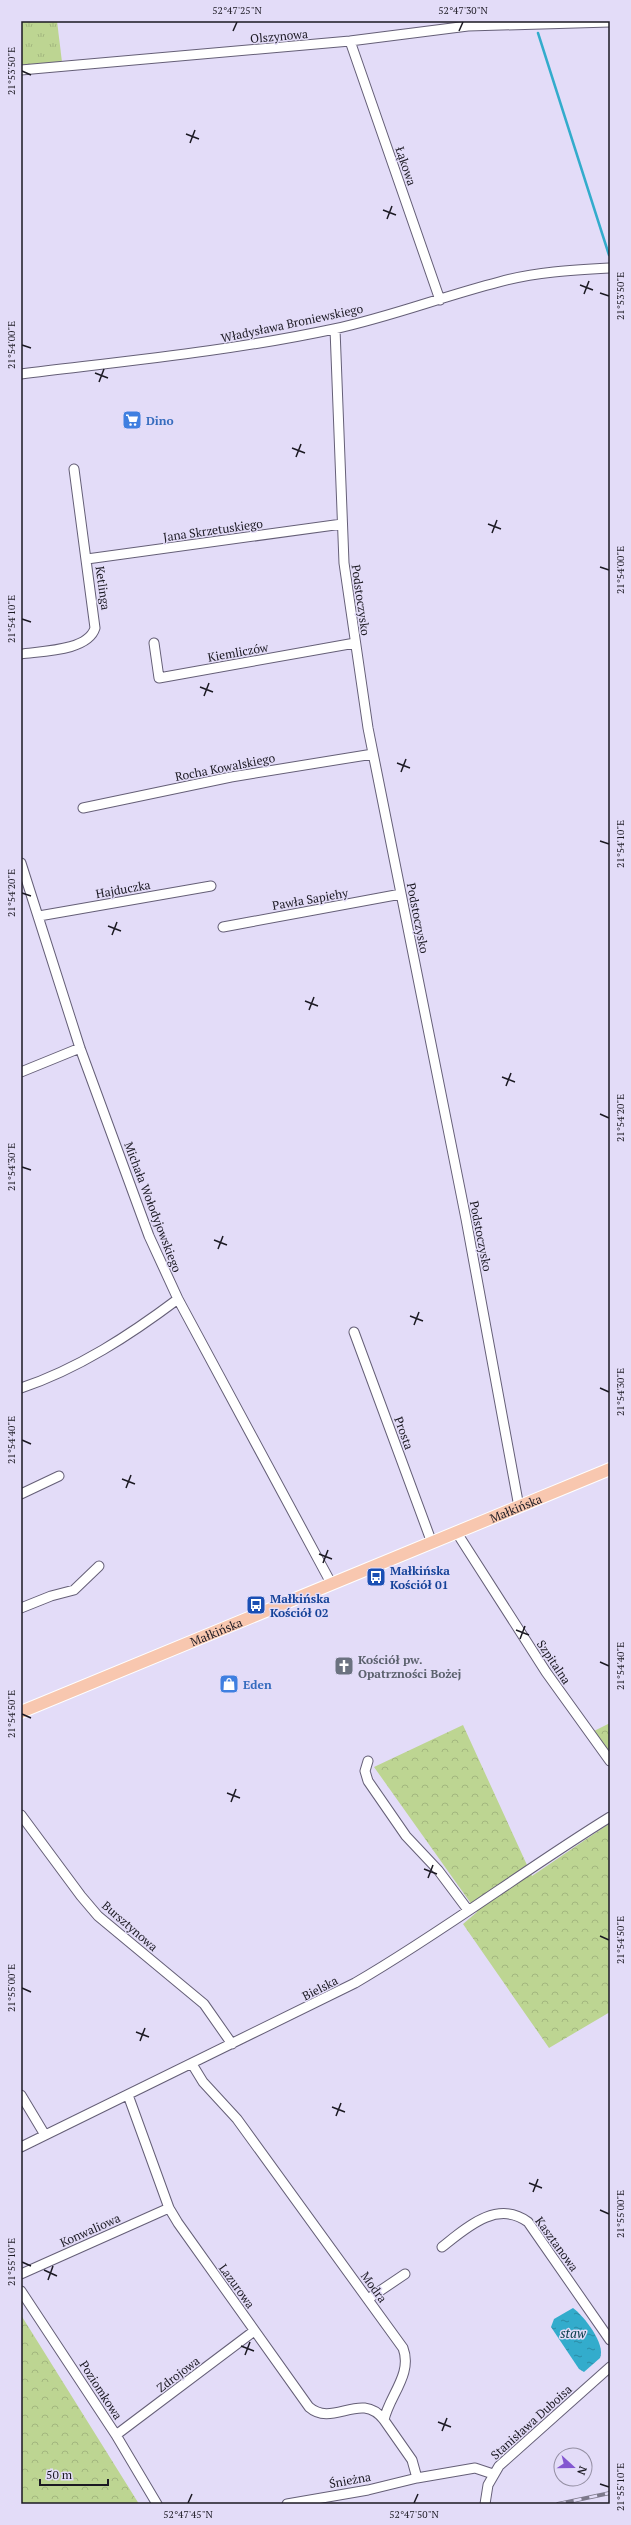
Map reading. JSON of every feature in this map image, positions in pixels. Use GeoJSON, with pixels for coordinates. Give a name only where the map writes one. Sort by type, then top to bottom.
{"type":"FeatureCollection","features":[{"type":"Feature","properties":{"kind":"main road","name":"Małkińska"},"geometry":{"type":"LineString","coordinates":[[21,1712],[610,1469]]}},
{"type":"Feature","properties":{"kind":"street","name":"Olszynowa"},"geometry":{"type":"LineString","coordinates":[[21,70],[350,41],[468,26],[610,22]]}},
{"type":"Feature","properties":{"kind":"street","name":"Łąkowa"},"geometry":{"type":"LineString","coordinates":[[350,41],[440,300]]}},
{"type":"Feature","properties":{"kind":"street","name":"Władysława Broniewskiego"},"geometry":{"type":"LineString","coordinates":[[21,374],[207,352],[335,329],[440,300],[500,281],[557,271],[610,268]]}},
{"type":"Feature","properties":{"kind":"street","name":"Podstoczysko"},"geometry":{"type":"LineString","coordinates":[[335,329],[342,524],[347,590],[355,643],[373,754],[466,1219],[519,1507]]}},
{"type":"Feature","properties":{"kind":"street","name":"Ketlinga"},"geometry":{"type":"LineString","coordinates":[[21,654],[78,645],[86,642],[92,636],[95,619],[74,469]]}},
{"type":"Feature","properties":{"kind":"street","name":"Jana Skrzetuskiego"},"geometry":{"type":"LineString","coordinates":[[87,559],[342,524]]}},
{"type":"Feature","properties":{"kind":"street","name":"Kiemliczów"},"geometry":{"type":"LineString","coordinates":[[154,643],[159,678],[355,643]]}},
{"type":"Feature","properties":{"kind":"street","name":"Rocha Kowalskiego"},"geometry":{"type":"LineString","coordinates":[[83,808],[231,777],[373,754]]}},
{"type":"Feature","properties":{"kind":"street","name":"Michała Wołodyjowskiego"},"geometry":{"type":"LineString","coordinates":[[21,863],[80,1048],[149,1236],[178,1299],[331,1583]]}},
{"type":"Feature","properties":{"kind":"street","name":"Hajduczka"},"geometry":{"type":"LineString","coordinates":[[39,916],[210,886]]}},
{"type":"Feature","properties":{"kind":"street","name":"Pawła Sapiehy"},"geometry":{"type":"LineString","coordinates":[[223,927],[401,894]]}},
{"type":"Feature","properties":{"kind":"street"},"geometry":{"type":"LineString","coordinates":[[21,1072],[80,1048]]}},
{"type":"Feature","properties":{"kind":"street"},"geometry":{"type":"LineString","coordinates":[[21,1388],[98,1353],[151,1319],[178,1299]]}},
{"type":"Feature","properties":{"kind":"street","name":"Prosta"},"geometry":{"type":"LineString","coordinates":[[354,1332],[432,1543]]}},
{"type":"Feature","properties":{"kind":"street"},"geometry":{"type":"LineString","coordinates":[[21,1494],[59,1476]]}},
{"type":"Feature","properties":{"kind":"street","name":"Szpitalna"},"geometry":{"type":"LineString","coordinates":[[457,1533],[546,1672],[610,1762]]}},
{"type":"Feature","properties":{"kind":"street"},"geometry":{"type":"LineString","coordinates":[[21,1608],[74,1590],[99,1566]]}},
{"type":"Feature","properties":{"kind":"street"},"geometry":{"type":"LineString","coordinates":[[368,1761],[365,1771],[368,1781],[406,1836],[438,1870],[468,1910]]}},
{"type":"Feature","properties":{"kind":"street","name":"Bielska"},"geometry":{"type":"LineString","coordinates":[[21,2147],[192,2064],[367,1976],[468,1910],[540,1860],[610,1816]]}},
{"type":"Feature","properties":{"kind":"street","name":"Bursztynowa"},"geometry":{"type":"LineString","coordinates":[[23,1821],[98,1916],[204,2004],[232,2044]]}},
{"type":"Feature","properties":{"kind":"street","name":"Modra"},"geometry":{"type":"LineString","coordinates":[[192,2064],[203,2082],[237,2118],[398,2340],[406,2357],[405,2369],[384,2420]]}},
{"type":"Feature","properties":{"kind":"street"},"geometry":{"type":"LineString","coordinates":[[21,2095],[46,2135]]}},
{"type":"Feature","properties":{"kind":"street","name":"Lazurowa"},"geometry":{"type":"LineString","coordinates":[[128,2095],[169,2208],[201,2258],[312,2410],[330,2414],[367,2408],[375,2410],[384,2420]]}},
{"type":"Feature","properties":{"kind":"street","name":"Konwaliowa"},"geometry":{"type":"LineString","coordinates":[[21,2274],[169,2208]]}},
{"type":"Feature","properties":{"kind":"street","name":"Kasztanowa"},"geometry":{"type":"LineString","coordinates":[[442,2247],[473,2222],[491,2214],[513,2214],[520,2216],[528,2222],[610,2340]]}},
{"type":"Feature","properties":{"kind":"street"},"geometry":{"type":"LineString","coordinates":[[368,2299],[405,2274]]}},
{"type":"Feature","properties":{"kind":"street","name":"Poziomkowa"},"geometry":{"type":"LineString","coordinates":[[21,2291],[116,2435],[158,2504]]}},
{"type":"Feature","properties":{"kind":"street","name":"Zdrojowa"},"geometry":{"type":"LineString","coordinates":[[116,2435],[254,2332]]}},
{"type":"Feature","properties":{"kind":"street","name":"Stanisława Duboisa"},"geometry":{"type":"LineString","coordinates":[[485,2504],[487,2488],[493,2474],[499,2466],[610,2367]]}},
{"type":"Feature","properties":{"kind":"street"},"geometry":{"type":"LineString","coordinates":[[384,2420],[412,2460],[417,2478],[475,2468],[493,2474]]}},
{"type":"Feature","properties":{"kind":"street","name":"Śnieżna"},"geometry":{"type":"LineString","coordinates":[[286,2504],[368,2490],[417,2478]]}},
{"type":"Feature","properties":{"kind":"green space"},"geometry":{"type":"Polygon","coordinates":[[[21,21],[57,21],[62,62],[21,67],[21,21]]]}},
{"type":"Feature","properties":{"kind":"green space"},"geometry":{"type":"Polygon","coordinates":[[[610,1723],[610,1755],[592,1732],[610,1723]]]}},
{"type":"Feature","properties":{"kind":"green space"},"geometry":{"type":"Polygon","coordinates":[[[463,1725],[532,1876],[610,1823],[610,2012],[549,2048],[463,1924],[477,1912],[374,1767],[463,1725]]]}},
{"type":"Feature","properties":{"kind":"green space"},"geometry":{"type":"Polygon","coordinates":[[[21,2315],[139,2504],[21,2504],[21,2315]]]}},
{"type":"Feature","properties":{"kind":"water","name":"staw"},"geometry":{"type":"Polygon","coordinates":[[[573,2308],[583,2317],[593,2331],[600,2345],[600,2358],[584,2372],[579,2369],[551,2327],[554,2319],[573,2308]]]}},
{"type":"Feature","properties":{"kind":"waterway"},"geometry":{"type":"LineString","coordinates":[[538,33],[609,255]]}},
{"type":"Feature","properties":{"kind":"railway"},"geometry":{"type":"LineString","coordinates":[[558,2504],[610,2493]]}},
{"type":"Feature","properties":{"kind":"place","name":"Dino"},"geometry":{"type":"Point","coordinates":[132,420]}},
{"type":"Feature","properties":{"kind":"place","name":"Małkińska Kościół 01"},"geometry":{"type":"Point","coordinates":[376,1577]}},
{"type":"Feature","properties":{"kind":"place","name":"Małkińska Kościół 02"},"geometry":{"type":"Point","coordinates":[256,1605]}},
{"type":"Feature","properties":{"kind":"place","name":"Kościół pw. Opatrzności Bożej"},"geometry":{"type":"Point","coordinates":[344,1666]}},
{"type":"Feature","properties":{"kind":"place","name":"Eden"},"geometry":{"type":"Point","coordinates":[229,1684]}}]}
